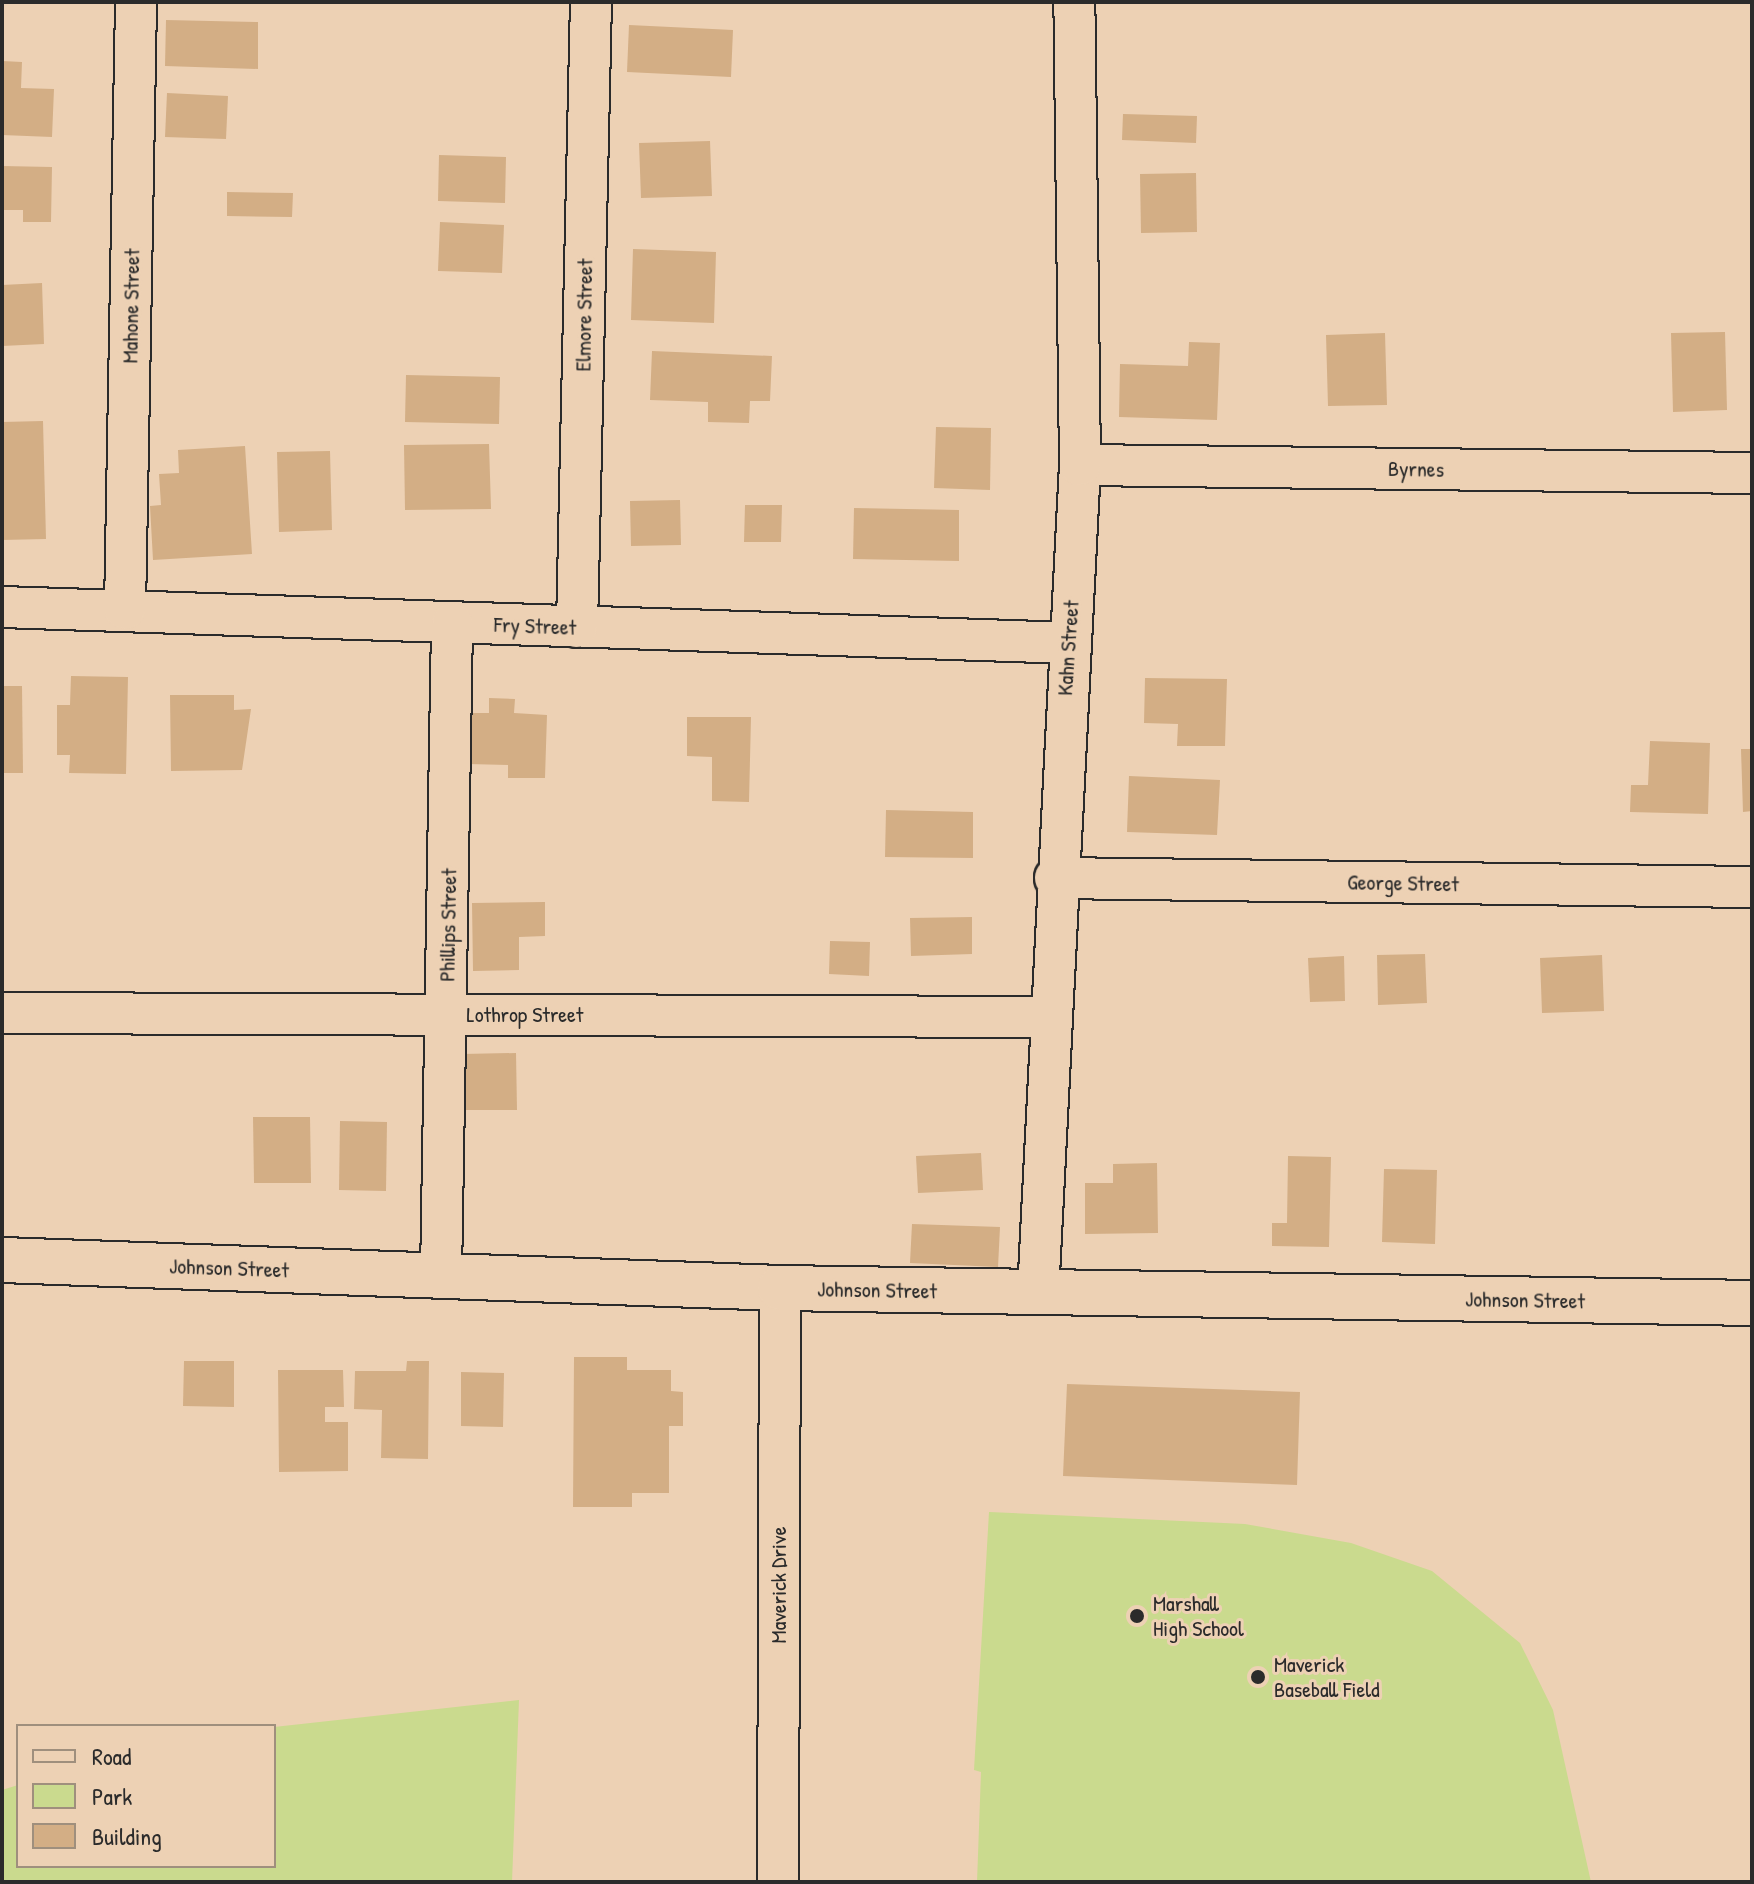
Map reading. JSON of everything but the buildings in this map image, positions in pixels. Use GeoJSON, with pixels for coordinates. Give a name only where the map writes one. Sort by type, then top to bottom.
{"type":"FeatureCollection","features":[{"type":"Feature","properties":{"kind":"street","name":"Mahone Street"},"geometry":{"type":"LineString","coordinates":[[125,609],[136,2]]}},
{"type":"Feature","properties":{"kind":"street","name":"Elmore Street"},"geometry":{"type":"LineString","coordinates":[[577,627],[591,2]]}},
{"type":"Feature","properties":{"kind":"street","name":"Kahn Street"},"geometry":{"type":"LineString","coordinates":[[1038,1294],[1055,878],[1080,465],[1074,2]]}},
{"type":"Feature","properties":{"kind":"street","name":"Byrnes"},"geometry":{"type":"LineString","coordinates":[[1080,465],[1752,473]]}},
{"type":"Feature","properties":{"kind":"street","name":"Fry Street"},"geometry":{"type":"LineString","coordinates":[[2,607],[1068,643]]}},
{"type":"Feature","properties":{"kind":"street","name":"Phillips Street"},"geometry":{"type":"LineString","coordinates":[[441,1275],[452,623]]}},
{"type":"Feature","properties":{"kind":"street","name":"George Street"},"geometry":{"type":"LineString","coordinates":[[1055,878],[1752,887]]}},
{"type":"Feature","properties":{"kind":"street","name":"Lothrop Street"},"geometry":{"type":"LineString","coordinates":[[2,1013],[1048,1017]]}},
{"type":"Feature","properties":{"kind":"street","name":"Johnson Street"},"geometry":{"type":"LineString","coordinates":[[2,1260],[780,1288],[1752,1303]]}},
{"type":"Feature","properties":{"kind":"street","name":"Maverick Drive"},"geometry":{"type":"LineString","coordinates":[[778,1882],[780,1288]]}},
{"type":"Feature","properties":{"kind":"green space","name":"Maverick Baseball Field"},"geometry":{"type":"Polygon","coordinates":[[[989,1512],[1245,1524],[1351,1543],[1432,1571],[1520,1643],[1553,1710],[1591,1882],[977,1882],[981,1772],[974,1770],[989,1512]]]}},
{"type":"Feature","properties":{"kind":"green space"},"geometry":{"type":"Polygon","coordinates":[[[519,1700],[512,1882],[2,1882],[2,1790],[16,1786],[16,1868],[276,1868],[276,1727],[519,1700]]]}},
{"type":"Feature","properties":{"kind":"place","name":"Marshall High School"},"geometry":{"type":"Point","coordinates":[1137,1616]}},
{"type":"Feature","properties":{"kind":"place","name":"Maverick Baseball Field"},"geometry":{"type":"Point","coordinates":[1258,1677]}}]}
